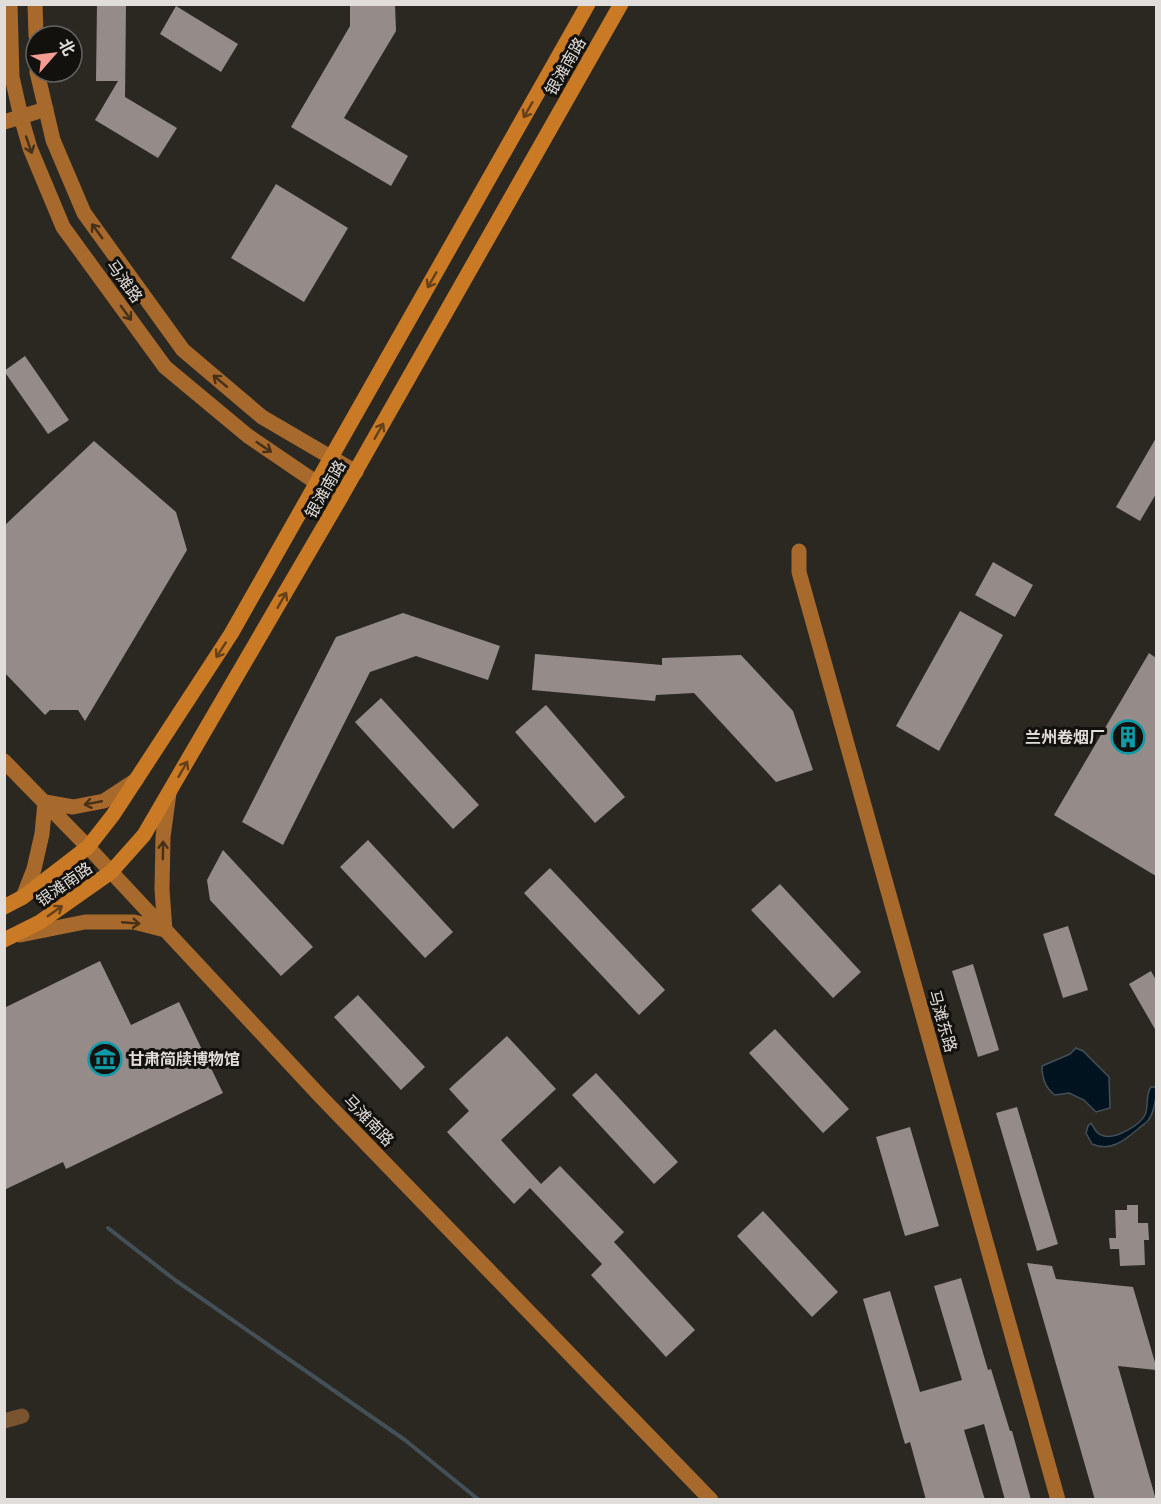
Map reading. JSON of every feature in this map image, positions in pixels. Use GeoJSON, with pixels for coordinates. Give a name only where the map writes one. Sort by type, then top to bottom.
{"type":"FeatureCollection","features":[{"type":"Feature","properties":{"kind":"main road","name":"马滩路"},"geometry":{"type":"LineString","coordinates":[[10,4],[12,77],[21,117],[30,148],[63,227],[165,367],[248,436],[341,497]]}},
{"type":"Feature","properties":{"kind":"main road"},"geometry":{"type":"LineString","coordinates":[[35,4],[36,24]]}},
{"type":"Feature","properties":{"kind":"main road","name":"银滩南路"},"geometry":{"type":"LineString","coordinates":[[4,907],[23,897],[88,847],[113,815],[231,634],[588,4]]}},
{"type":"Feature","properties":{"kind":"main road","name":"银滩南路"},"geometry":{"type":"LineString","coordinates":[[8,938],[40,922],[111,872],[144,835],[356,472],[621,4]]}},
{"type":"Feature","properties":{"kind":"main road","name":"马滩路"},"geometry":{"type":"LineString","coordinates":[[40,84],[53,140],[84,213],[183,350],[262,417],[356,472]]}},
{"type":"Feature","properties":{"kind":"main road"},"geometry":{"type":"LineString","coordinates":[[4,122],[46,109]]}},
{"type":"Feature","properties":{"kind":"main road","name":"马滩东路"},"geometry":{"type":"LineString","coordinates":[[799,551],[799,572],[1058,1500]]}},
{"type":"Feature","properties":{"kind":"main road","name":"马滩南路"},"geometry":{"type":"LineString","coordinates":[[4,761],[88,847],[321,1097],[711,1500]]}},
{"type":"Feature","properties":{"kind":"main road"},"geometry":{"type":"LineString","coordinates":[[23,897],[34,869],[42,834],[45,802],[74,807],[104,801],[136,780]]}},
{"type":"Feature","properties":{"kind":"main road"},"geometry":{"type":"LineString","coordinates":[[8,938],[85,922],[134,922],[165,930],[162,890],[163,837],[169,793]]}},
{"type":"Feature","properties":{"kind":"street"},"geometry":{"type":"LineString","coordinates":[[4,1421],[22,1416]]}},
{"type":"Feature","properties":{"kind":"water"},"geometry":{"type":"Polygon","coordinates":[[[1076,1048],[1083,1051],[1109,1077],[1110,1108],[1096,1112],[1084,1100],[1069,1093],[1055,1095],[1046,1086],[1042,1066],[1070,1054],[1076,1048]]]}},
{"type":"Feature","properties":{"kind":"water"},"geometry":{"type":"Polygon","coordinates":[[[1151,1087],[1156,1087],[1156,1099],[1147,1122],[1127,1138],[1111,1146],[1092,1144],[1086,1133],[1091,1123],[1099,1134],[1109,1136],[1121,1133],[1138,1123],[1145,1115],[1151,1087]]]}},
{"type":"Feature","properties":{"kind":"building"},"geometry":{"type":"Polygon","coordinates":[[[97,4],[126,4],[125,97],[177,128],[158,158],[95,120],[118,81],[96,81],[97,4]]]}},
{"type":"Feature","properties":{"kind":"building"},"geometry":{"type":"Polygon","coordinates":[[[350,4],[395,4],[396,31],[344,118],[408,156],[391,186],[291,127],[350,26],[350,4]]]}},
{"type":"Feature","properties":{"kind":"building"},"geometry":{"type":"Polygon","coordinates":[[[176,6],[238,44],[221,72],[160,34],[176,6]]]}},
{"type":"Feature","properties":{"kind":"building"},"geometry":{"type":"Polygon","coordinates":[[[276,184],[348,228],[304,302],[231,258],[276,184]]]}},
{"type":"Feature","properties":{"kind":"building"},"geometry":{"type":"Polygon","coordinates":[[[25,356],[69,420],[48,434],[4,371],[25,356]]]}},
{"type":"Feature","properties":{"kind":"building"},"geometry":{"type":"Polygon","coordinates":[[[1156,438],[1156,494],[1140,521],[1116,507],[1156,438]]]}},
{"type":"Feature","properties":{"kind":"building"},"geometry":{"type":"Polygon","coordinates":[[[94,441],[176,512],[187,550],[85,721],[78,710],[50,710],[45,715],[4,672],[4,526],[94,441]]]}},
{"type":"Feature","properties":{"kind":"building"},"geometry":{"type":"Polygon","coordinates":[[[993,562],[1033,585],[1015,617],[975,595],[993,562]]]}},
{"type":"Feature","properties":{"kind":"building"},"geometry":{"type":"Polygon","coordinates":[[[960,611],[1003,635],[939,751],[896,726],[960,611]]]}},
{"type":"Feature","properties":{"kind":"building"},"geometry":{"type":"Polygon","coordinates":[[[403,613],[500,646],[488,680],[416,656],[370,672],[283,845],[242,822],[336,637],[403,613]]]}},
{"type":"Feature","properties":{"kind":"building","name":"兰州卷烟厂"},"geometry":{"type":"Polygon","coordinates":[[[1149,653],[1156,658],[1156,876],[1054,815],[1149,653]]]}},
{"type":"Feature","properties":{"kind":"building"},"geometry":{"type":"Polygon","coordinates":[[[535,654],[662,665],[662,658],[741,655],[793,711],[813,770],[776,782],[694,693],[656,695],[655,701],[532,690],[535,654]]]}},
{"type":"Feature","properties":{"kind":"building"},"geometry":{"type":"Polygon","coordinates":[[[381,698],[479,805],[453,829],[355,722],[381,698]]]}},
{"type":"Feature","properties":{"kind":"building"},"geometry":{"type":"Polygon","coordinates":[[[546,705],[625,797],[595,823],[515,732],[546,705]]]}},
{"type":"Feature","properties":{"kind":"building"},"geometry":{"type":"Polygon","coordinates":[[[368,840],[453,932],[425,958],[340,867],[368,840]]]}},
{"type":"Feature","properties":{"kind":"building"},"geometry":{"type":"Polygon","coordinates":[[[223,850],[313,947],[281,976],[210,900],[207,880],[223,850]]]}},
{"type":"Feature","properties":{"kind":"building"},"geometry":{"type":"Polygon","coordinates":[[[550,868],[665,990],[639,1015],[524,893],[550,868]]]}},
{"type":"Feature","properties":{"kind":"building"},"geometry":{"type":"Polygon","coordinates":[[[780,884],[861,972],[833,998],[751,910],[780,884]]]}},
{"type":"Feature","properties":{"kind":"building"},"geometry":{"type":"Polygon","coordinates":[[[1068,926],[1088,990],[1063,998],[1043,934],[1068,926]]]}},
{"type":"Feature","properties":{"kind":"building","name":"甘肃简牍博物馆"},"geometry":{"type":"Polygon","coordinates":[[[100,961],[131,1025],[179,1002],[223,1093],[66,1169],[63,1162],[4,1190],[4,1008],[100,961]]]}},
{"type":"Feature","properties":{"kind":"building"},"geometry":{"type":"Polygon","coordinates":[[[973,964],[999,1050],[978,1057],[952,971],[973,964]]]}},
{"type":"Feature","properties":{"kind":"building"},"geometry":{"type":"Polygon","coordinates":[[[1151,971],[1156,980],[1156,1031],[1129,984],[1151,971]]]}},
{"type":"Feature","properties":{"kind":"building"},"geometry":{"type":"Polygon","coordinates":[[[358,995],[425,1067],[401,1090],[334,1017],[358,995]]]}},
{"type":"Feature","properties":{"kind":"building"},"geometry":{"type":"Polygon","coordinates":[[[775,1029],[849,1109],[823,1133],[749,1053],[775,1029]]]}},
{"type":"Feature","properties":{"kind":"building"},"geometry":{"type":"Polygon","coordinates":[[[507,1036],[556,1089],[501,1140],[541,1184],[560,1166],[624,1232],[614,1242],[695,1330],[666,1357],[591,1275],[602,1264],[530,1188],[514,1204],[447,1132],[469,1111],[449,1089],[507,1036]]]}},
{"type":"Feature","properties":{"kind":"building"},"geometry":{"type":"Polygon","coordinates":[[[596,1073],[678,1162],[654,1184],[572,1095],[596,1073]]]}},
{"type":"Feature","properties":{"kind":"building"},"geometry":{"type":"Polygon","coordinates":[[[1017,1107],[1058,1244],[1037,1251],[996,1113],[1017,1107]]]}},
{"type":"Feature","properties":{"kind":"building"},"geometry":{"type":"Polygon","coordinates":[[[910,1127],[939,1226],[905,1236],[876,1137],[910,1127]]]}},
{"type":"Feature","properties":{"kind":"building"},"geometry":{"type":"Polygon","coordinates":[[[1127,1205],[1138,1205],[1138,1223],[1148,1223],[1149,1240],[1144,1240],[1145,1265],[1120,1266],[1119,1249],[1110,1249],[1109,1238],[1116,1238],[1115,1210],[1127,1210],[1127,1205]]]}},
{"type":"Feature","properties":{"kind":"building"},"geometry":{"type":"Polygon","coordinates":[[[763,1211],[838,1292],[812,1317],[737,1236],[763,1211]]]}},
{"type":"Feature","properties":{"kind":"building"},"geometry":{"type":"Polygon","coordinates":[[[1027,1263],[1052,1266],[1056,1279],[1133,1287],[1156,1370],[1118,1366],[1156,1500],[1095,1500],[1027,1263]]]}},
{"type":"Feature","properties":{"kind":"building"},"geometry":{"type":"Polygon","coordinates":[[[961,1278],[988,1370],[991,1369],[1010,1431],[1012,1431],[1031,1500],[1005,1500],[984,1424],[964,1430],[985,1500],[926,1500],[910,1442],[905,1444],[863,1299],[890,1291],[920,1392],[962,1380],[934,1286],[961,1278]]]}},
{"type":"Feature","properties":{"kind":"waterway"},"geometry":{"type":"LineString","coordinates":[[108,1228],[175,1280],[405,1440],[479,1500]]}},
{"type":"Feature","properties":{"kind":"place","name":"兰州卷烟厂"},"geometry":{"type":"Point","coordinates":[1128,737]}},
{"type":"Feature","properties":{"kind":"place","name":"甘肃简牍博物馆"},"geometry":{"type":"Point","coordinates":[105,1059]}}]}
